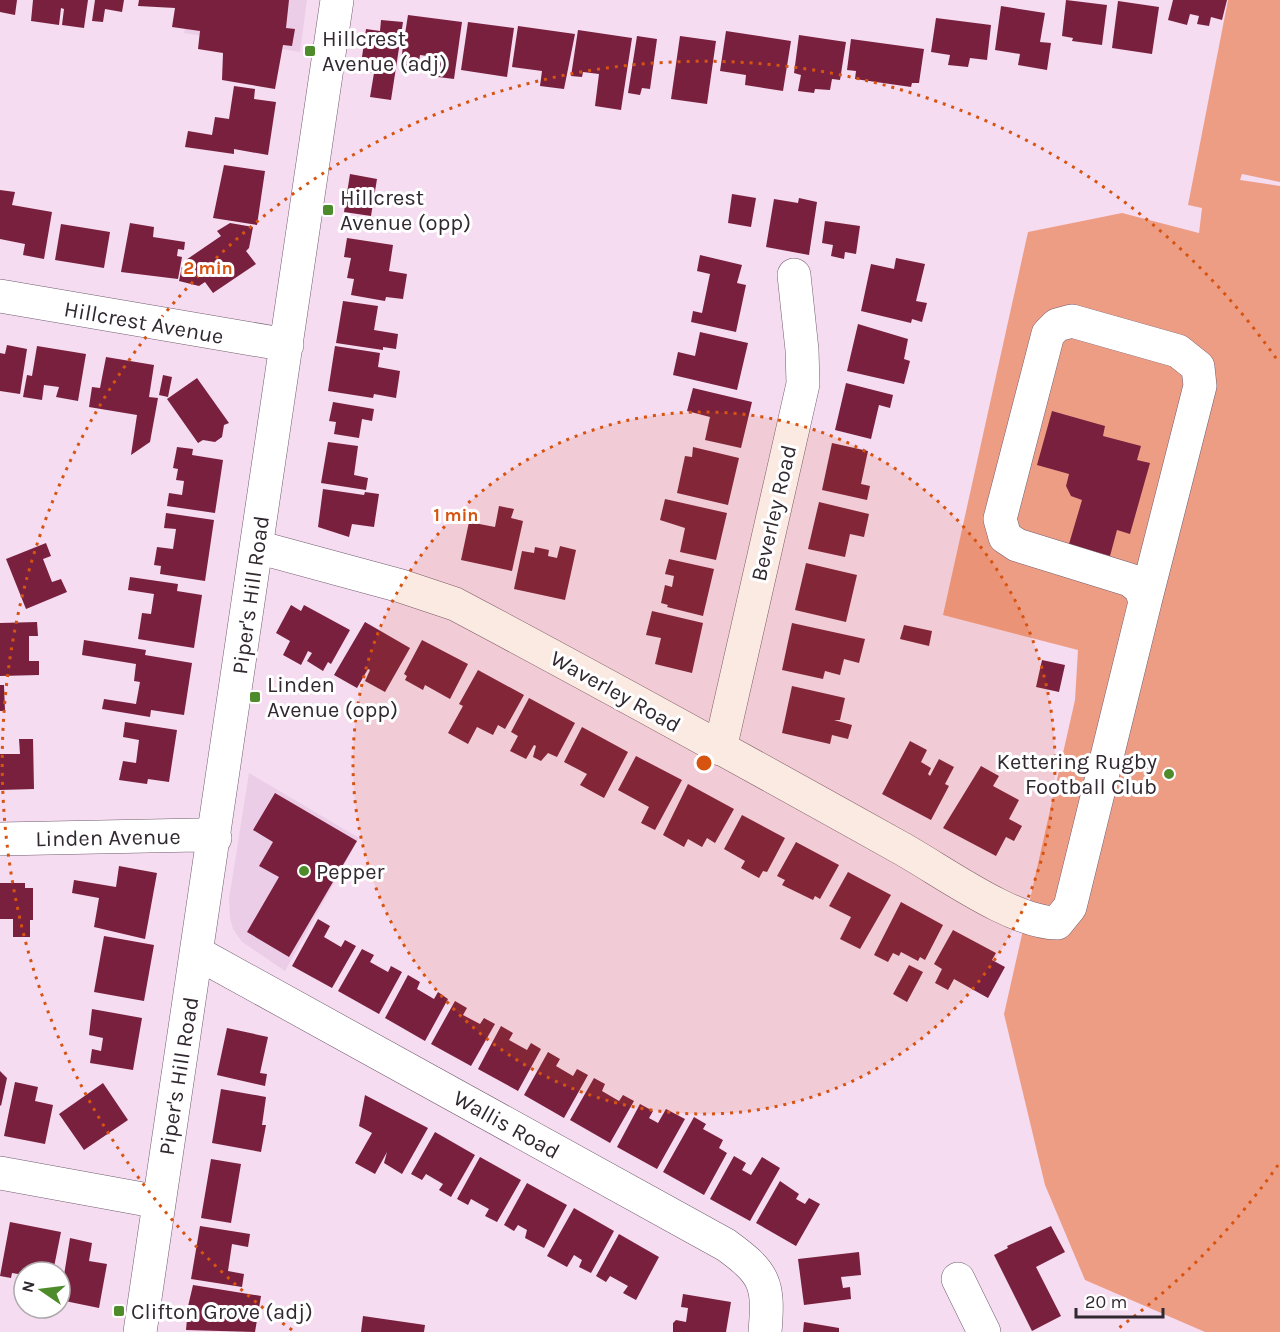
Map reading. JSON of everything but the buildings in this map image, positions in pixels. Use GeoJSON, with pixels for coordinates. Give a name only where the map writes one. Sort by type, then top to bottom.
{"type":"FeatureCollection","features":[{"type":"Feature","properties":{"kind":"street","name":"Piper's Hill Road"},"geometry":{"type":"LineString","coordinates":[[140,1332],[288,345],[337,0]]}},
{"type":"Feature","properties":{"kind":"street","name":"Beverley Road"},"geometry":{"type":"LineString","coordinates":[[720,748],[803,384],[802,350],[794,275]]}},
{"type":"Feature","properties":{"kind":"street","name":"Hillcrest Avenue"},"geometry":{"type":"LineString","coordinates":[[0,296],[288,345]]}},
{"type":"Feature","properties":{"kind":"street"},"geometry":{"type":"LineString","coordinates":[[1072,321],[1178,351],[1198,367],[1200,386],[1145,602],[1141,589],[1130,580],[1017,545],[1005,537],[1000,519],[1048,334],[1057,325],[1072,321]]}},
{"type":"Feature","properties":{"kind":"street","name":"Waverley Road"},"geometry":{"type":"LineString","coordinates":[[257,547],[401,586],[455,604],[720,748],[1018,915],[1041,923],[1057,923],[1070,907],[1145,602]]}},
{"type":"Feature","properties":{"kind":"street","name":"Linden Avenue"},"geometry":{"type":"LineString","coordinates":[[0,839],[192,835],[215,838]]}},
{"type":"Feature","properties":{"kind":"street","name":"Wallis Road"},"geometry":{"type":"LineString","coordinates":[[197,953],[726,1245],[748,1261],[760,1275],[768,1297],[765,1332]]}},
{"type":"Feature","properties":{"kind":"street"},"geometry":{"type":"LineString","coordinates":[[0,1173],[159,1202]]}},
{"type":"Feature","properties":{"kind":"street"},"geometry":{"type":"LineString","coordinates":[[958,1280],[984,1332]]}},
{"type":"Feature","properties":{"kind":"shaded area"},"geometry":{"type":"Polygon","coordinates":[[[189,0],[307,0],[300,52],[184,33],[189,0]]]}},
{"type":"Feature","properties":{"kind":"shaded area","name":"Kettering Rugby Football Club"},"geometry":{"type":"Polygon","coordinates":[[[1228,0],[1280,0],[1280,182],[1242,174],[1240,180],[1280,186],[1280,1332],[1205,1332],[1085,1280],[1045,1185],[1004,1014],[1075,700],[1078,650],[943,615],[1028,232],[1122,213],[1199,233],[1202,208],[1188,205],[1228,0]]]}},
{"type":"Feature","properties":{"kind":"shaded area","name":"Pepper"},"geometry":{"type":"Polygon","coordinates":[[[249,773],[359,838],[285,971],[242,942],[233,929],[230,918],[229,899],[249,773]]]}},
{"type":"Feature","properties":{"kind":"place","name":"Hillcrest Avenue (adj)"},"geometry":{"type":"Point","coordinates":[310,51]}},
{"type":"Feature","properties":{"kind":"place","name":"Hillcrest Avenue (opp)"},"geometry":{"type":"Point","coordinates":[328,210]}},
{"type":"Feature","properties":{"kind":"place","name":"Linden Avenue (opp)"},"geometry":{"type":"Point","coordinates":[255,697]}},
{"type":"Feature","properties":{"kind":"place","name":"Kettering Rugby Football Club"},"geometry":{"type":"Point","coordinates":[1169,774]}},
{"type":"Feature","properties":{"kind":"place","name":"Pepper"},"geometry":{"type":"Point","coordinates":[304,871]}},
{"type":"Feature","properties":{"kind":"place","name":"Clifton Grove (adj)"},"geometry":{"type":"Point","coordinates":[119,1311]}}]}
